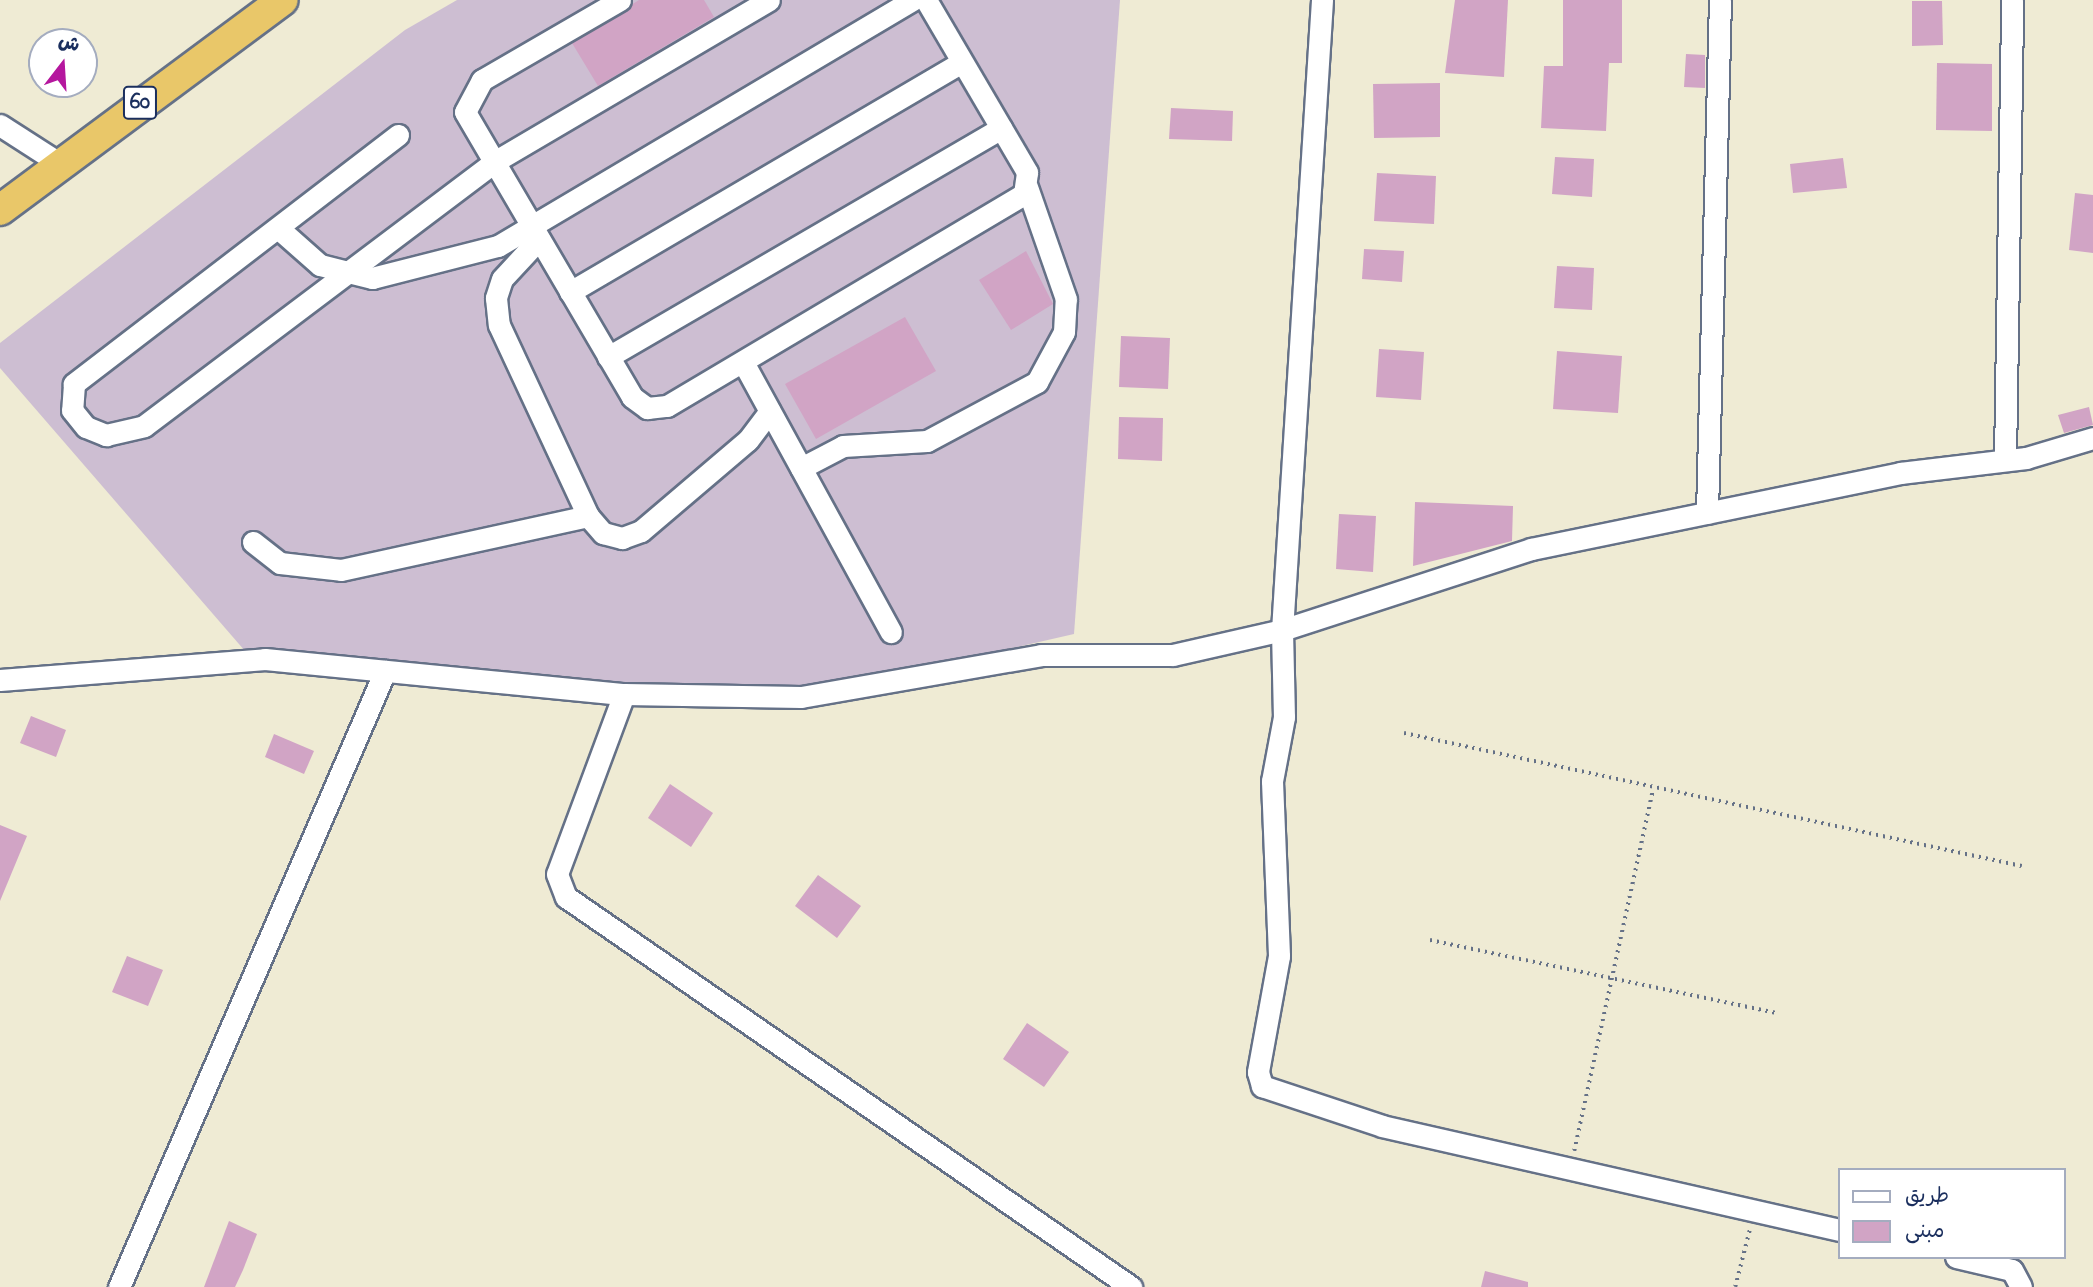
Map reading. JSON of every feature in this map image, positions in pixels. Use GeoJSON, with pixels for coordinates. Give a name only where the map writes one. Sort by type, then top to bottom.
{"type":"FeatureCollection","features":[{"type":"Feature","properties":{"kind":"highway","name":"60"},"geometry":{"type":"LineString","coordinates":[[0,210],[59,163],[283,0]]}},
{"type":"Feature","properties":{"kind":"street"},"geometry":{"type":"LineString","coordinates":[[620,0],[475,86],[465,112],[632,397],[647,408],[667,406],[743,362],[1015,203],[1027,187]]}},
{"type":"Feature","properties":{"kind":"street"},"geometry":{"type":"LineString","coordinates":[[398,135],[74,384],[72,410],[86,427],[106,435],[144,426],[495,162],[769,0]]}},
{"type":"Feature","properties":{"kind":"street"},"geometry":{"type":"LineString","coordinates":[[278,228],[320,265],[345,275],[372,278],[486,250],[535,232],[913,0]]}},
{"type":"Feature","properties":{"kind":"street"},"geometry":{"type":"LineString","coordinates":[[801,468],[844,446],[928,441],[1037,382],[1064,332],[1066,299],[1027,187],[1027,172],[926,0]]}},
{"type":"Feature","properties":{"kind":"street"},"geometry":{"type":"LineString","coordinates":[[1322,0],[1282,630],[1284,717],[1272,793],[1279,956],[1258,1072],[1262,1086],[1382,1126],[1578,1173],[1838,1230]]}},
{"type":"Feature","properties":{"kind":"street"},"geometry":{"type":"LineString","coordinates":[[1707,513],[1720,0]]}},
{"type":"Feature","properties":{"kind":"street"},"geometry":{"type":"LineString","coordinates":[[2005,460],[2012,0]]}},
{"type":"Feature","properties":{"kind":"street"},"geometry":{"type":"LineString","coordinates":[[570,292],[962,62]]}},
{"type":"Feature","properties":{"kind":"street"},"geometry":{"type":"LineString","coordinates":[[0,125],[59,163]]}},
{"type":"Feature","properties":{"kind":"street"},"geometry":{"type":"LineString","coordinates":[[608,357],[1001,128]]}},
{"type":"Feature","properties":{"kind":"street"},"geometry":{"type":"LineString","coordinates":[[535,232],[502,279],[496,298],[499,325],[588,516],[603,533],[622,538],[641,531],[748,440],[770,411]]}},
{"type":"Feature","properties":{"kind":"street"},"geometry":{"type":"LineString","coordinates":[[743,362],[891,632]]}},
{"type":"Feature","properties":{"kind":"street"},"geometry":{"type":"LineString","coordinates":[[0,680],[252,659],[624,694],[801,697],[1041,655],[1173,655],[1282,630],[1531,549],[1900,473],[2005,460],[2093,439]]}},
{"type":"Feature","properties":{"kind":"street"},"geometry":{"type":"LineString","coordinates":[[253,542],[280,563],[341,570],[588,516]]}},
{"type":"Feature","properties":{"kind":"street"},"geometry":{"type":"LineString","coordinates":[[119,1287],[385,671]]}},
{"type":"Feature","properties":{"kind":"street"},"geometry":{"type":"LineString","coordinates":[[624,694],[557,874],[566,897],[931,1143],[1130,1287]]}},
{"type":"Feature","properties":{"kind":"street"},"geometry":{"type":"LineString","coordinates":[[1965,1259],[2012,1270],[2021,1287]]}},
{"type":"Feature","properties":{"kind":"path"},"geometry":{"type":"LineString","coordinates":[[1404,733],[1653,790],[2022,866]]}},
{"type":"Feature","properties":{"kind":"path"},"geometry":{"type":"LineString","coordinates":[[1578,1173],[1573,1147],[1653,790]]}},
{"type":"Feature","properties":{"kind":"path"},"geometry":{"type":"LineString","coordinates":[[1430,940],[1775,1013]]}},
{"type":"Feature","properties":{"kind":"path"},"geometry":{"type":"LineString","coordinates":[[1735,1287],[1754,1210]]}},
{"type":"Feature","properties":{"kind":"shaded area"},"geometry":{"type":"Polygon","coordinates":[[[457,0],[1120,0],[1074,634],[786,700],[245,651],[0,368],[0,343],[405,30],[457,0]]]}},
{"type":"Feature","properties":{"kind":"building"},"geometry":{"type":"Polygon","coordinates":[[[639,0],[704,0],[714,17],[598,86],[572,43],[639,0]]]}},
{"type":"Feature","properties":{"kind":"building"},"geometry":{"type":"Polygon","coordinates":[[[1455,0],[1508,0],[1504,77],[1445,73],[1455,0]]]}},
{"type":"Feature","properties":{"kind":"building"},"geometry":{"type":"Polygon","coordinates":[[[1563,0],[1622,0],[1622,63],[1609,63],[1606,131],[1541,128],[1544,66],[1563,66],[1563,0]]]}},
{"type":"Feature","properties":{"kind":"building"},"geometry":{"type":"Polygon","coordinates":[[[1912,1],[1942,1],[1943,45],[1912,46],[1912,1]]]}},
{"type":"Feature","properties":{"kind":"building"},"geometry":{"type":"Polygon","coordinates":[[[1686,54],[1705,55],[1705,88],[1684,87],[1686,54]]]}},
{"type":"Feature","properties":{"kind":"building"},"geometry":{"type":"Polygon","coordinates":[[[1937,63],[1992,64],[1992,131],[1936,130],[1937,63]]]}},
{"type":"Feature","properties":{"kind":"building"},"geometry":{"type":"Polygon","coordinates":[[[1440,83],[1440,137],[1374,138],[1373,84],[1440,83]]]}},
{"type":"Feature","properties":{"kind":"building"},"geometry":{"type":"Polygon","coordinates":[[[1171,108],[1233,111],[1232,141],[1169,139],[1171,108]]]}},
{"type":"Feature","properties":{"kind":"building"},"geometry":{"type":"Polygon","coordinates":[[[1555,157],[1594,159],[1592,197],[1552,194],[1555,157]]]}},
{"type":"Feature","properties":{"kind":"building"},"geometry":{"type":"Polygon","coordinates":[[[1843,158],[1847,188],[1793,193],[1790,164],[1843,158]]]}},
{"type":"Feature","properties":{"kind":"building"},"geometry":{"type":"Polygon","coordinates":[[[1377,173],[1436,176],[1434,224],[1374,221],[1377,173]]]}},
{"type":"Feature","properties":{"kind":"building"},"geometry":{"type":"Polygon","coordinates":[[[2075,193],[2093,195],[2093,253],[2069,250],[2075,193]]]}},
{"type":"Feature","properties":{"kind":"building"},"geometry":{"type":"Polygon","coordinates":[[[1364,249],[1404,251],[1402,282],[1362,279],[1364,249]]]}},
{"type":"Feature","properties":{"kind":"building"},"geometry":{"type":"Polygon","coordinates":[[[1026,251],[1053,304],[1011,330],[979,280],[1026,251]]]}},
{"type":"Feature","properties":{"kind":"building"},"geometry":{"type":"Polygon","coordinates":[[[1557,266],[1594,268],[1592,310],[1554,308],[1557,266]]]}},
{"type":"Feature","properties":{"kind":"building"},"geometry":{"type":"Polygon","coordinates":[[[905,317],[936,371],[816,439],[785,384],[905,317]]]}},
{"type":"Feature","properties":{"kind":"building"},"geometry":{"type":"Polygon","coordinates":[[[1121,336],[1170,338],[1168,389],[1119,387],[1121,336]]]}},
{"type":"Feature","properties":{"kind":"building"},"geometry":{"type":"Polygon","coordinates":[[[1379,349],[1424,352],[1421,400],[1376,397],[1379,349]]]}},
{"type":"Feature","properties":{"kind":"building"},"geometry":{"type":"Polygon","coordinates":[[[1557,351],[1622,356],[1618,413],[1553,409],[1557,351]]]}},
{"type":"Feature","properties":{"kind":"building"},"geometry":{"type":"Polygon","coordinates":[[[2089,407],[2093,425],[2064,433],[2058,415],[2089,407]]]}},
{"type":"Feature","properties":{"kind":"building"},"geometry":{"type":"Polygon","coordinates":[[[1119,417],[1163,418],[1162,461],[1118,459],[1119,417]]]}},
{"type":"Feature","properties":{"kind":"building"},"geometry":{"type":"Polygon","coordinates":[[[1415,502],[1513,506],[1512,541],[1413,566],[1415,502]]]}},
{"type":"Feature","properties":{"kind":"building"},"geometry":{"type":"Polygon","coordinates":[[[1339,514],[1376,516],[1373,572],[1336,569],[1339,514]]]}},
{"type":"Feature","properties":{"kind":"building"},"geometry":{"type":"Polygon","coordinates":[[[31,716],[66,730],[56,757],[20,743],[31,716]]]}},
{"type":"Feature","properties":{"kind":"building"},"geometry":{"type":"Polygon","coordinates":[[[274,734],[314,751],[304,774],[265,757],[274,734]]]}},
{"type":"Feature","properties":{"kind":"building"},"geometry":{"type":"Polygon","coordinates":[[[670,784],[713,813],[691,847],[648,818],[670,784]]]}},
{"type":"Feature","properties":{"kind":"building"},"geometry":{"type":"Polygon","coordinates":[[[0,825],[27,836],[0,901],[0,825]]]}},
{"type":"Feature","properties":{"kind":"building"},"geometry":{"type":"Polygon","coordinates":[[[818,875],[861,906],[837,938],[795,906],[818,875]]]}},
{"type":"Feature","properties":{"kind":"building"},"geometry":{"type":"Polygon","coordinates":[[[127,956],[163,970],[148,1006],[112,992],[127,956]]]}},
{"type":"Feature","properties":{"kind":"building"},"geometry":{"type":"Polygon","coordinates":[[[1027,1023],[1069,1052],[1044,1087],[1003,1059],[1027,1023]]]}},
{"type":"Feature","properties":{"kind":"building"},"geometry":{"type":"Polygon","coordinates":[[[229,1221],[257,1234],[235,1287],[204,1287],[229,1221]]]}},
{"type":"Feature","properties":{"kind":"building"},"geometry":{"type":"Polygon","coordinates":[[[1485,1271],[1528,1282],[1528,1287],[1481,1287],[1485,1271]]]}}]}
